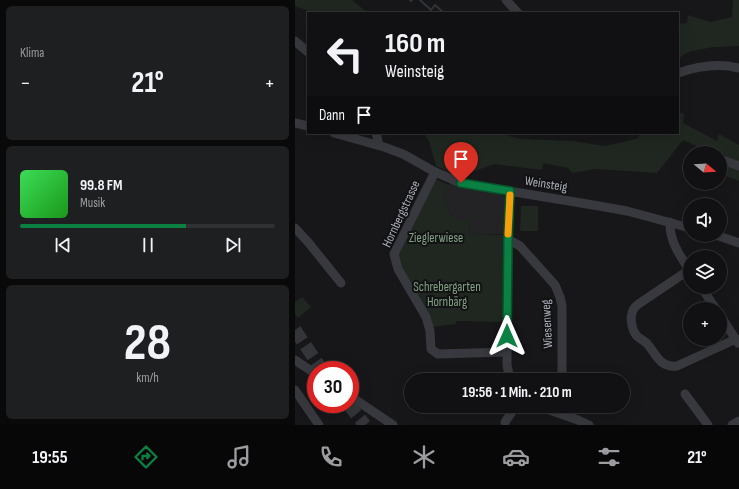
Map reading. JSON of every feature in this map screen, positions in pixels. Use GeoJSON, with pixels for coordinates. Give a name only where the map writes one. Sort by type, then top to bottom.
{"type":"FeatureCollection","features":[{"type":"Feature","properties":{"kind":"street"},"geometry":{"type":"LineString","coordinates":[[506,0],[517,12]]}},
{"type":"Feature","properties":{"kind":"street"},"geometry":{"type":"LineString","coordinates":[[295,41],[307,51]]}},
{"type":"Feature","properties":{"kind":"street"},"geometry":{"type":"LineString","coordinates":[[679,73],[689,69],[712,65],[728,65],[739,68]]}},
{"type":"Feature","properties":{"kind":"street"},"geometry":{"type":"LineString","coordinates":[[296,122],[307,126]]}},
{"type":"Feature","properties":{"kind":"street","name":"Weinsteig"},"geometry":{"type":"LineString","coordinates":[[338,134],[379,145],[403,154],[435,172],[461,183],[599,206],[683,226]]}},
{"type":"Feature","properties":{"kind":"street"},"geometry":{"type":"LineString","coordinates":[[376,134],[379,145]]}},
{"type":"Feature","properties":{"kind":"street"},"geometry":{"type":"LineString","coordinates":[[727,162],[739,166]]}},
{"type":"Feature","properties":{"kind":"street","name":"Hornbergstrasse"},"geometry":{"type":"LineString","coordinates":[[435,172],[394,254],[398,268],[426,317],[430,331],[431,349],[438,354],[507,352]]}},
{"type":"Feature","properties":{"kind":"street"},"geometry":{"type":"LineString","coordinates":[[509,373],[507,352],[510,191]]}},
{"type":"Feature","properties":{"kind":"street"},"geometry":{"type":"LineString","coordinates":[[670,222],[671,235],[683,260]]}},
{"type":"Feature","properties":{"kind":"street"},"geometry":{"type":"LineString","coordinates":[[295,228],[341,283]]}},
{"type":"Feature","properties":{"kind":"street"},"geometry":{"type":"LineString","coordinates":[[727,239],[739,243]]}},
{"type":"Feature","properties":{"kind":"street","name":"Wiesenweg"},"geometry":{"type":"LineString","coordinates":[[508,241],[520,246],[555,286],[561,297],[562,373]]}},
{"type":"Feature","properties":{"kind":"street"},"geometry":{"type":"LineString","coordinates":[[683,275],[639,303],[634,308],[631,314],[631,319],[636,335],[649,345],[661,362],[672,367],[738,342],[727,326]]}},
{"type":"Feature","properties":{"kind":"street"},"geometry":{"type":"LineString","coordinates":[[295,360],[307,368]]}},
{"type":"Feature","properties":{"kind":"street"},"geometry":{"type":"LineString","coordinates":[[295,390],[319,425]]}},
{"type":"Feature","properties":{"kind":"street"},"geometry":{"type":"LineString","coordinates":[[685,394],[708,425]]}},
{"type":"Feature","properties":{"kind":"street"},"geometry":{"type":"LineString","coordinates":[[359,402],[393,425]]}},
{"type":"Feature","properties":{"kind":"street"},"geometry":{"type":"LineString","coordinates":[[505,422],[511,413]]}},
{"type":"Feature","properties":{"kind":"street"},"geometry":{"type":"LineString","coordinates":[[565,413],[589,425]]}},
{"type":"Feature","properties":{"kind":"street"},"geometry":{"type":"LineString","coordinates":[[732,425],[739,421]]}},
{"type":"Feature","properties":{"kind":"shaded area"},"geometry":{"type":"Polygon","coordinates":[[[450,183],[468,189],[499,193],[505,197],[504,234],[469,234],[470,220],[458,220],[450,213],[443,196],[450,183]]]}},
{"type":"Feature","properties":{"kind":"green space"},"geometry":{"type":"Polygon","coordinates":[[[295,0],[352,0],[367,12],[309,12],[295,6],[295,0]]]}},
{"type":"Feature","properties":{"kind":"green space"},"geometry":{"type":"Polygon","coordinates":[[[733,0],[739,0],[739,46],[713,47],[688,52],[679,58],[679,24],[687,23],[688,15],[710,22],[732,17],[733,0]]]}},
{"type":"Feature","properties":{"kind":"green space"},"geometry":{"type":"Polygon","coordinates":[[[679,112],[684,114],[683,123],[717,141],[719,134],[739,145],[739,181],[727,176],[727,146],[697,146],[683,140],[657,173],[596,169],[572,173],[568,168],[543,163],[542,170],[494,164],[464,175],[451,173],[436,166],[429,141],[425,134],[501,134],[521,139],[573,141],[605,146],[639,138],[639,134],[679,134],[679,112]]]}},
{"type":"Feature","properties":{"kind":"green space"},"geometry":{"type":"Polygon","coordinates":[[[435,179],[449,185],[443,196],[450,213],[458,220],[470,220],[469,234],[504,235],[504,322],[456,321],[456,324],[432,327],[398,266],[397,253],[435,179]]]}},
{"type":"Feature","properties":{"kind":"green space"},"geometry":{"type":"Polygon","coordinates":[[[521,206],[538,206],[538,231],[520,231],[521,206]]]}},
{"type":"Feature","properties":{"kind":"green space"},"geometry":{"type":"Polygon","coordinates":[[[302,297],[311,307],[298,318],[295,314],[295,302],[302,297]]]}},
{"type":"Feature","properties":{"kind":"waterway"},"geometry":{"type":"LineString","coordinates":[[420,0],[431,10],[435,5],[443,12]]}},
{"type":"Feature","properties":{"kind":"tunnel"},"geometry":{"type":"LineString","coordinates":[[295,330],[316,361]]}},
{"type":"Feature","properties":{"kind":"tunnel"},"geometry":{"type":"LineString","coordinates":[[355,413],[365,425]]}},
{"type":"Feature","properties":{"kind":"slow traffic"},"geometry":{"type":"LineString","coordinates":[[508,234],[510,195]]}},
{"type":"Feature","properties":{"kind":"route"},"geometry":{"type":"LineString","coordinates":[[461,183],[510,191],[507,336]]}},
{"type":"Feature","properties":{"kind":"park label","name":"Zieglerwiese"},"geometry":{"type":"Point","coordinates":[436,238]}},
{"type":"Feature","properties":{"kind":"park label","name":"Schrebergarten Hornbärg"},"geometry":{"type":"Point","coordinates":[447,294]}}]}
